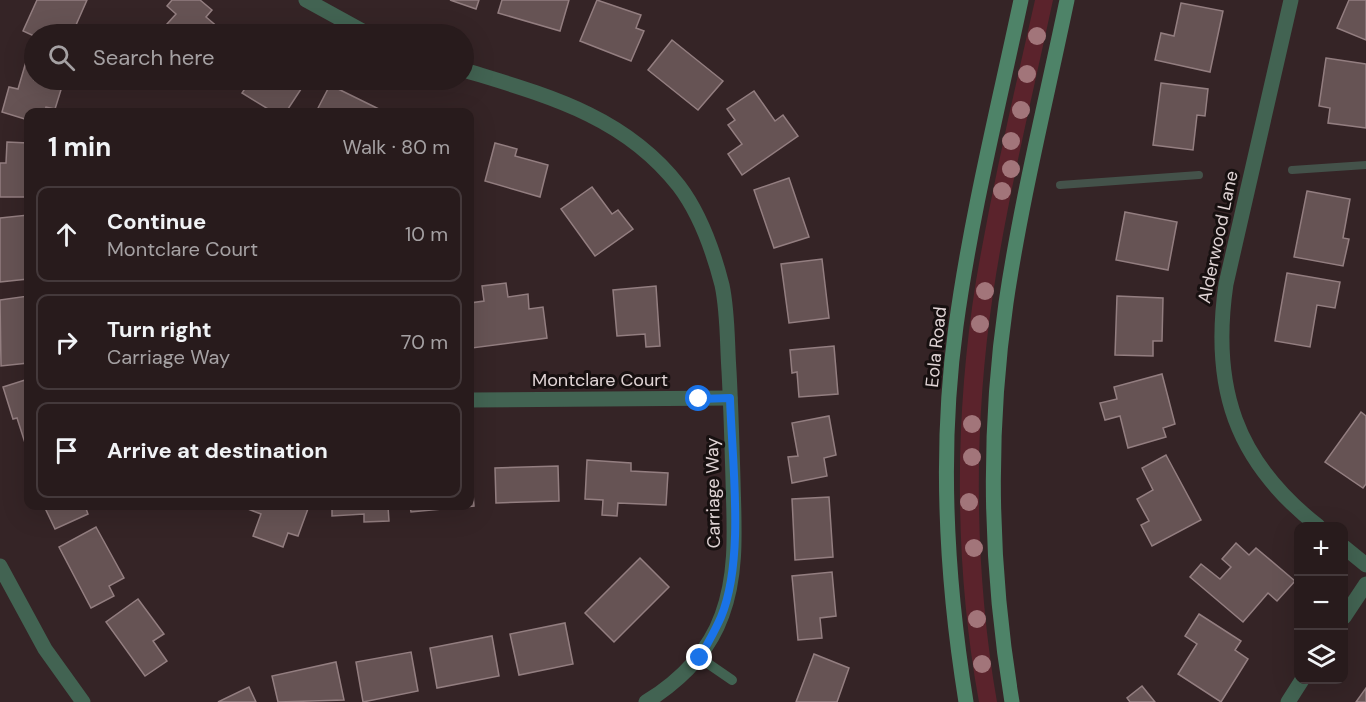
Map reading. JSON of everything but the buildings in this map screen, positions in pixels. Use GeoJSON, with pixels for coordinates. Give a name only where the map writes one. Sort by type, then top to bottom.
{"type":"FeatureCollection","features":[{"type":"Feature","properties":{"kind":"main road","name":"Eola Road"},"geometry":{"type":"LineString","coordinates":[[966,702],[950,577],[946,446],[956,327],[965,269],[1021,0]]}},
{"type":"Feature","properties":{"kind":"main road"},"geometry":{"type":"LineString","coordinates":[[1012,702],[999,600],[995,539],[996,411],[1006,305],[1015,249],[1067,0]]}},
{"type":"Feature","properties":{"kind":"street"},"geometry":{"type":"LineString","coordinates":[[306,0],[350,24]]}},
{"type":"Feature","properties":{"kind":"street","name":"Alderwood Lane"},"geometry":{"type":"LineString","coordinates":[[1291,0],[1226,284],[1221,317],[1220,353],[1231,407],[1252,456],[1282,495],[1313,522]]}},
{"type":"Feature","properties":{"kind":"street","name":"Carriage Way"},"geometry":{"type":"LineString","coordinates":[[474,73],[556,98],[593,114],[645,149],[680,188],[707,236],[722,288],[730,398],[734,565],[722,615],[700,658],[663,691],[646,702]]}},
{"type":"Feature","properties":{"kind":"street","name":"Montclare Court"},"geometry":{"type":"LineString","coordinates":[[474,400],[730,398]]}},
{"type":"Feature","properties":{"kind":"street"},"geometry":{"type":"LineString","coordinates":[[1348,550],[1366,565]]}},
{"type":"Feature","properties":{"kind":"street"},"geometry":{"type":"LineString","coordinates":[[0,566],[45,649],[83,702]]}},
{"type":"Feature","properties":{"kind":"street"},"geometry":{"type":"LineString","coordinates":[[1348,611],[1366,584]]}},
{"type":"Feature","properties":{"kind":"street"},"geometry":{"type":"LineString","coordinates":[[1288,702],[1299,684]]}},
{"type":"Feature","properties":{"kind":"lane"},"geometry":{"type":"LineString","coordinates":[[700,658],[732,680]]}},
{"type":"Feature","properties":{"kind":"shaded area"},"geometry":{"type":"Polygon","coordinates":[[[1035,0],[1053,0],[1013,183],[986,345],[979,447],[980,550],[989,652],[997,702],[979,702],[965,598],[961,545],[961,438],[964,385],[982,246],[1035,0]]]}},
{"type":"Feature","properties":{"kind":"waterway"},"geometry":{"type":"LineString","coordinates":[[1292,170],[1366,165]]}},
{"type":"Feature","properties":{"kind":"waterway"},"geometry":{"type":"LineString","coordinates":[[1060,185],[1199,175]]}},
{"type":"Feature","properties":{"kind":"route"},"geometry":{"type":"LineString","coordinates":[[699,399],[730,398],[734,525],[734,565],[722,615],[700,658]]}}]}
